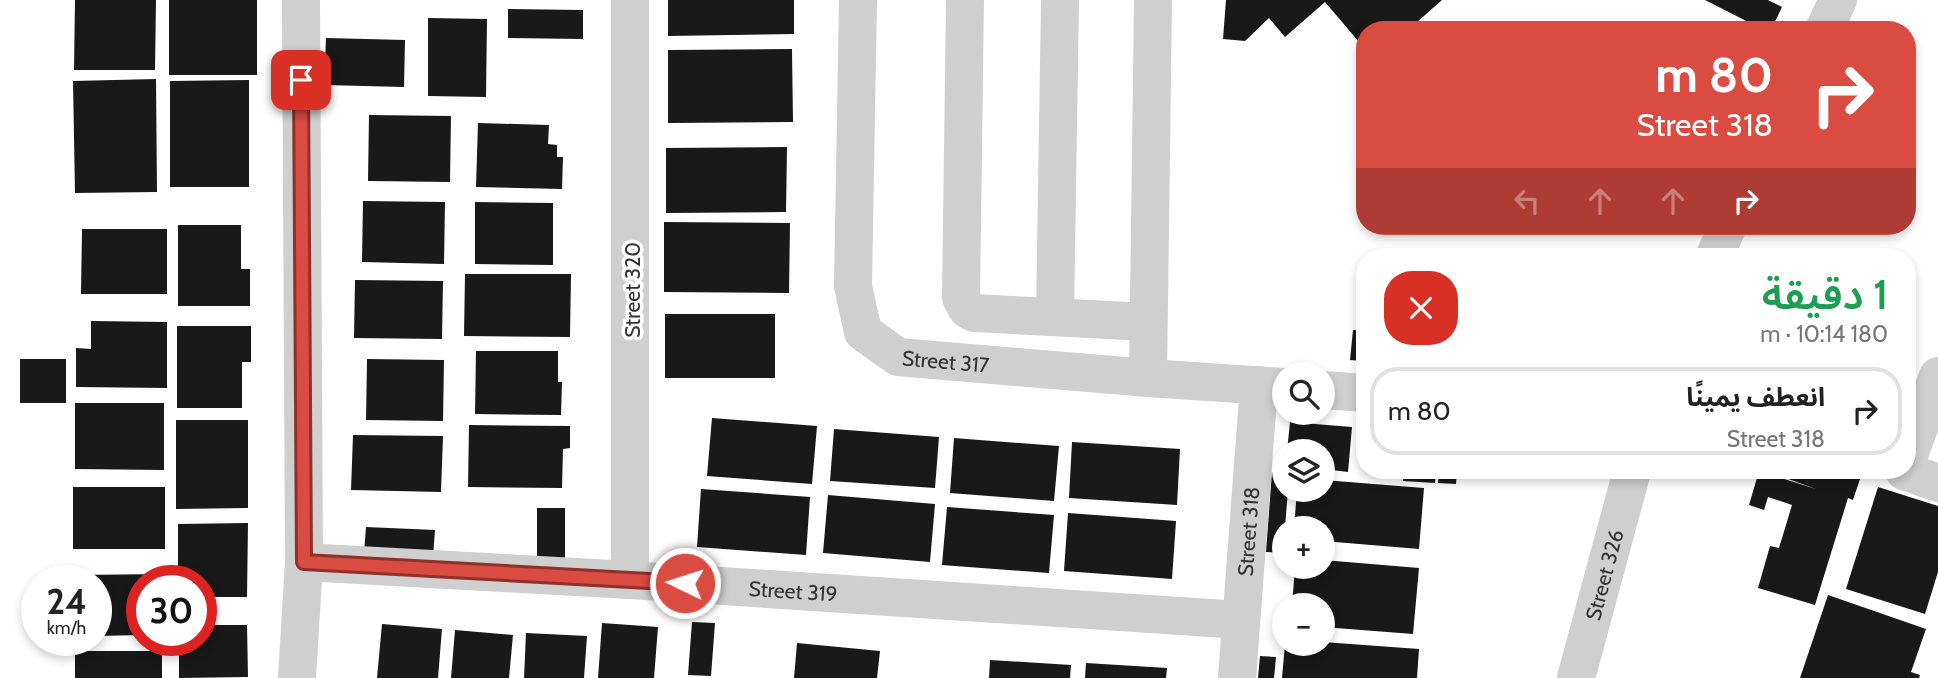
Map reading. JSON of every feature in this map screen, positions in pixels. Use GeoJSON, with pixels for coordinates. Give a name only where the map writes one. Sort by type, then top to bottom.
{"type":"FeatureCollection","features":[{"type":"Feature","properties":{"kind":"street"},"geometry":{"type":"LineString","coordinates":[[297,678],[304,562],[301,0]]}},
{"type":"Feature","properties":{"kind":"street","name":"Street 320"},"geometry":{"type":"LineString","coordinates":[[630,580],[631,0]]}},
{"type":"Feature","properties":{"kind":"street","name":"Street 317"},"geometry":{"type":"LineString","coordinates":[[858,0],[853,286],[863,332],[898,357],[1272,386]]}},
{"type":"Feature","properties":{"kind":"street"},"geometry":{"type":"LineString","coordinates":[[965,0],[961,298],[967,309],[974,313],[1148,322]]}},
{"type":"Feature","properties":{"kind":"street"},"geometry":{"type":"LineString","coordinates":[[1055,316],[1060,0]]}},
{"type":"Feature","properties":{"kind":"street"},"geometry":{"type":"LineString","coordinates":[[1148,378],[1153,0]]}},
{"type":"Feature","properties":{"kind":"street"},"geometry":{"type":"LineString","coordinates":[[1828,21],[1838,0]]}},
{"type":"Feature","properties":{"kind":"street"},"geometry":{"type":"LineString","coordinates":[[1916,436],[1938,376]]}},
{"type":"Feature","properties":{"kind":"street","name":"Street 318"},"geometry":{"type":"LineString","coordinates":[[1237,678],[1241,620],[1272,386]]}},
{"type":"Feature","properties":{"kind":"street"},"geometry":{"type":"LineString","coordinates":[[1335,391],[1356,392]]}},
{"type":"Feature","properties":{"kind":"street"},"geometry":{"type":"LineString","coordinates":[[1916,475],[1938,483]]}},
{"type":"Feature","properties":{"kind":"street","name":"Street 326"},"geometry":{"type":"LineString","coordinates":[[1576,678],[1630,479]]}},
{"type":"Feature","properties":{"kind":"street","name":"Street 319"},"geometry":{"type":"LineString","coordinates":[[304,562],[630,580],[1241,620]]}},
{"type":"Feature","properties":{"kind":"building"},"geometry":{"type":"Polygon","coordinates":[[[75,0],[156,0],[155,70],[74,70],[75,0]]]}},
{"type":"Feature","properties":{"kind":"building"},"geometry":{"type":"Polygon","coordinates":[[[169,0],[257,0],[257,75],[169,75],[169,0]]]}},
{"type":"Feature","properties":{"kind":"building"},"geometry":{"type":"Polygon","coordinates":[[[668,0],[794,0],[794,34],[668,36],[668,0]]]}},
{"type":"Feature","properties":{"kind":"building"},"geometry":{"type":"Polygon","coordinates":[[[1226,0],[1442,0],[1418,21],[1356,21],[1356,38],[1325,2],[1285,37],[1269,18],[1245,41],[1223,39],[1226,0]]]}},
{"type":"Feature","properties":{"kind":"building"},"geometry":{"type":"Polygon","coordinates":[[[1705,0],[1768,0],[1782,7],[1775,21],[1746,21],[1705,0]]]}},
{"type":"Feature","properties":{"kind":"building"},"geometry":{"type":"Polygon","coordinates":[[[508,9],[583,10],[583,39],[508,38],[508,9]]]}},
{"type":"Feature","properties":{"kind":"building"},"geometry":{"type":"Polygon","coordinates":[[[428,18],[487,19],[486,97],[428,96],[428,18]]]}},
{"type":"Feature","properties":{"kind":"building"},"geometry":{"type":"Polygon","coordinates":[[[326,38],[405,40],[404,87],[324,85],[326,38]]]}},
{"type":"Feature","properties":{"kind":"building"},"geometry":{"type":"Polygon","coordinates":[[[792,49],[793,122],[668,123],[668,50],[792,49]]]}},
{"type":"Feature","properties":{"kind":"building"},"geometry":{"type":"Polygon","coordinates":[[[156,79],[157,192],[75,193],[73,81],[156,79]]]}},
{"type":"Feature","properties":{"kind":"building"},"geometry":{"type":"Polygon","coordinates":[[[249,80],[249,187],[170,187],[170,81],[249,80]]]}},
{"type":"Feature","properties":{"kind":"building"},"geometry":{"type":"Polygon","coordinates":[[[369,115],[451,116],[450,182],[368,181],[369,115]]]}},
{"type":"Feature","properties":{"kind":"building"},"geometry":{"type":"Polygon","coordinates":[[[478,123],[549,125],[548,144],[557,145],[557,157],[563,157],[562,189],[476,187],[478,123]]]}},
{"type":"Feature","properties":{"kind":"building"},"geometry":{"type":"Polygon","coordinates":[[[787,147],[786,212],[666,213],[666,148],[787,147]]]}},
{"type":"Feature","properties":{"kind":"building"},"geometry":{"type":"Polygon","coordinates":[[[363,201],[445,202],[444,264],[362,262],[363,201]]]}},
{"type":"Feature","properties":{"kind":"building"},"geometry":{"type":"Polygon","coordinates":[[[475,202],[553,203],[553,265],[475,264],[475,202]]]}},
{"type":"Feature","properties":{"kind":"building"},"geometry":{"type":"Polygon","coordinates":[[[664,222],[790,223],[789,293],[664,292],[664,222]]]}},
{"type":"Feature","properties":{"kind":"building"},"geometry":{"type":"Polygon","coordinates":[[[178,225],[241,225],[241,269],[250,269],[250,306],[178,306],[178,225]]]}},
{"type":"Feature","properties":{"kind":"building"},"geometry":{"type":"Polygon","coordinates":[[[82,229],[167,229],[167,294],[81,294],[82,229]]]}},
{"type":"Feature","properties":{"kind":"building"},"geometry":{"type":"Polygon","coordinates":[[[465,274],[571,274],[570,337],[464,336],[465,274]]]}},
{"type":"Feature","properties":{"kind":"building"},"geometry":{"type":"Polygon","coordinates":[[[355,280],[443,281],[442,339],[354,338],[355,280]]]}},
{"type":"Feature","properties":{"kind":"building"},"geometry":{"type":"Polygon","coordinates":[[[665,314],[775,314],[775,378],[665,378],[665,314]]]}},
{"type":"Feature","properties":{"kind":"building"},"geometry":{"type":"Polygon","coordinates":[[[91,321],[167,322],[167,388],[76,387],[76,348],[91,349],[91,321]]]}},
{"type":"Feature","properties":{"kind":"building"},"geometry":{"type":"Polygon","coordinates":[[[177,326],[251,326],[251,362],[242,362],[242,408],[177,408],[177,326]]]}},
{"type":"Feature","properties":{"kind":"building"},"geometry":{"type":"Polygon","coordinates":[[[1353,330],[1356,330],[1356,360],[1350,360],[1353,330]]]}},
{"type":"Feature","properties":{"kind":"building"},"geometry":{"type":"Polygon","coordinates":[[[476,351],[558,351],[558,382],[562,382],[561,415],[475,414],[476,351]]]}},
{"type":"Feature","properties":{"kind":"building"},"geometry":{"type":"Polygon","coordinates":[[[20,359],[66,359],[66,403],[20,403],[20,359]]]}},
{"type":"Feature","properties":{"kind":"building"},"geometry":{"type":"Polygon","coordinates":[[[367,359],[444,360],[443,421],[366,420],[367,359]]]}},
{"type":"Feature","properties":{"kind":"building"},"geometry":{"type":"Polygon","coordinates":[[[75,403],[164,403],[164,470],[75,469],[75,403]]]}},
{"type":"Feature","properties":{"kind":"building"},"geometry":{"type":"Polygon","coordinates":[[[712,418],[817,426],[812,484],[707,476],[712,418]]]}},
{"type":"Feature","properties":{"kind":"building"},"geometry":{"type":"Polygon","coordinates":[[[176,420],[248,420],[248,508],[176,509],[176,420]]]}},
{"type":"Feature","properties":{"kind":"building"},"geometry":{"type":"Polygon","coordinates":[[[469,425],[570,426],[570,448],[563,449],[562,488],[468,487],[469,425]]]}},
{"type":"Feature","properties":{"kind":"building"},"geometry":{"type":"Polygon","coordinates":[[[1290,425],[1352,427],[1348,472],[1335,470],[1335,439],[1288,439],[1290,425]]]}},
{"type":"Feature","properties":{"kind":"building"},"geometry":{"type":"Polygon","coordinates":[[[834,429],[939,437],[935,488],[830,481],[834,429]]]}},
{"type":"Feature","properties":{"kind":"building"},"geometry":{"type":"Polygon","coordinates":[[[353,435],[443,436],[441,492],[351,490],[353,435]]]}},
{"type":"Feature","properties":{"kind":"building"},"geometry":{"type":"Polygon","coordinates":[[[954,438],[1059,446],[1054,501],[950,493],[954,438]]]}},
{"type":"Feature","properties":{"kind":"building"},"geometry":{"type":"Polygon","coordinates":[[[1072,442],[1180,449],[1177,505],[1069,498],[1072,442]]]}},
{"type":"Feature","properties":{"kind":"building"},"geometry":{"type":"Polygon","coordinates":[[[1272,472],[1272,502],[1287,502],[1286,516],[1272,516],[1272,552],[1266,552],[1272,472]]]}},
{"type":"Feature","properties":{"kind":"building"},"geometry":{"type":"Polygon","coordinates":[[[1403,479],[1435,479],[1435,483],[1403,479]]]}},
{"type":"Feature","properties":{"kind":"building"},"geometry":{"type":"Polygon","coordinates":[[[1438,479],[1456,479],[1456,484],[1438,483],[1438,479]]]}},
{"type":"Feature","properties":{"kind":"building"},"geometry":{"type":"Polygon","coordinates":[[[1757,479],[1784,479],[1816,489],[1788,479],[1860,479],[1853,500],[1848,498],[1815,605],[1758,588],[1770,546],[1779,548],[1792,505],[1768,497],[1764,510],[1749,505],[1757,479]]]}},
{"type":"Feature","properties":{"kind":"building"},"geometry":{"type":"Polygon","coordinates":[[[1335,481],[1424,488],[1419,549],[1335,542],[1335,516],[1295,516],[1296,502],[1335,502],[1335,481]]]}},
{"type":"Feature","properties":{"kind":"building"},"geometry":{"type":"Polygon","coordinates":[[[73,487],[165,487],[165,549],[73,549],[73,487]]]}},
{"type":"Feature","properties":{"kind":"building"},"geometry":{"type":"Polygon","coordinates":[[[1878,487],[1938,506],[1938,572],[1925,614],[1846,589],[1878,487]]]}},
{"type":"Feature","properties":{"kind":"building"},"geometry":{"type":"Polygon","coordinates":[[[701,489],[810,497],[806,555],[697,547],[701,489]]]}},
{"type":"Feature","properties":{"kind":"building"},"geometry":{"type":"Polygon","coordinates":[[[828,495],[935,504],[930,562],[823,553],[828,495]]]}},
{"type":"Feature","properties":{"kind":"building"},"geometry":{"type":"Polygon","coordinates":[[[947,507],[1054,515],[1049,573],[942,565],[947,507]]]}},
{"type":"Feature","properties":{"kind":"building"},"geometry":{"type":"Polygon","coordinates":[[[537,508],[565,508],[565,564],[537,563],[537,508]]]}},
{"type":"Feature","properties":{"kind":"building"},"geometry":{"type":"Polygon","coordinates":[[[1068,513],[1176,521],[1172,579],[1064,571],[1068,513]]]}},
{"type":"Feature","properties":{"kind":"building"},"geometry":{"type":"Polygon","coordinates":[[[248,523],[247,597],[217,597],[217,565],[178,565],[178,524],[248,523]]]}},
{"type":"Feature","properties":{"kind":"building"},"geometry":{"type":"Polygon","coordinates":[[[366,527],[435,530],[433,557],[364,553],[366,527]]]}},
{"type":"Feature","properties":{"kind":"building"},"geometry":{"type":"Polygon","coordinates":[[[1335,561],[1419,568],[1413,634],[1335,628],[1335,593],[1293,593],[1294,579],[1335,579],[1335,561]]]}},
{"type":"Feature","properties":{"kind":"building"},"geometry":{"type":"Polygon","coordinates":[[[126,574],[126,635],[112,636],[112,575],[126,574]]]}},
{"type":"Feature","properties":{"kind":"building"},"geometry":{"type":"Polygon","coordinates":[[[1828,595],[1926,629],[1911,672],[1920,675],[1919,678],[1800,678],[1828,595]]]}},
{"type":"Feature","properties":{"kind":"building"},"geometry":{"type":"Polygon","coordinates":[[[692,622],[715,623],[711,676],[688,675],[692,622]]]}},
{"type":"Feature","properties":{"kind":"building"},"geometry":{"type":"Polygon","coordinates":[[[602,623],[658,627],[654,678],[598,678],[602,623]]]}},
{"type":"Feature","properties":{"kind":"building"},"geometry":{"type":"Polygon","coordinates":[[[382,624],[442,629],[438,678],[377,678],[382,624]]]}},
{"type":"Feature","properties":{"kind":"building"},"geometry":{"type":"Polygon","coordinates":[[[217,625],[247,625],[248,677],[179,678],[179,656],[217,656],[217,625]]]}},
{"type":"Feature","properties":{"kind":"building"},"geometry":{"type":"Polygon","coordinates":[[[455,630],[513,635],[509,678],[451,678],[455,630]]]}},
{"type":"Feature","properties":{"kind":"building"},"geometry":{"type":"Polygon","coordinates":[[[526,633],[587,636],[584,678],[524,678],[526,633]]]}},
{"type":"Feature","properties":{"kind":"building"},"geometry":{"type":"Polygon","coordinates":[[[797,643],[880,651],[877,678],[794,678],[797,643]]]}},
{"type":"Feature","properties":{"kind":"building"},"geometry":{"type":"Polygon","coordinates":[[[1335,643],[1419,649],[1417,678],[1282,678],[1284,656],[1335,656],[1335,643]]]}},
{"type":"Feature","properties":{"kind":"building"},"geometry":{"type":"Polygon","coordinates":[[[112,651],[126,651],[126,656],[162,656],[162,678],[75,678],[75,656],[112,656],[112,651]]]}},
{"type":"Feature","properties":{"kind":"building"},"geometry":{"type":"Polygon","coordinates":[[[1260,656],[1276,657],[1274,678],[1258,678],[1260,656]]]}},
{"type":"Feature","properties":{"kind":"building"},"geometry":{"type":"Polygon","coordinates":[[[990,660],[1071,665],[1070,678],[989,678],[990,660]]]}},
{"type":"Feature","properties":{"kind":"building"},"geometry":{"type":"Polygon","coordinates":[[[1086,663],[1167,668],[1166,678],[1085,678],[1086,663]]]}},
{"type":"Feature","properties":{"kind":"route"},"geometry":{"type":"LineString","coordinates":[[301,80],[304,562],[685,583]]}}]}
